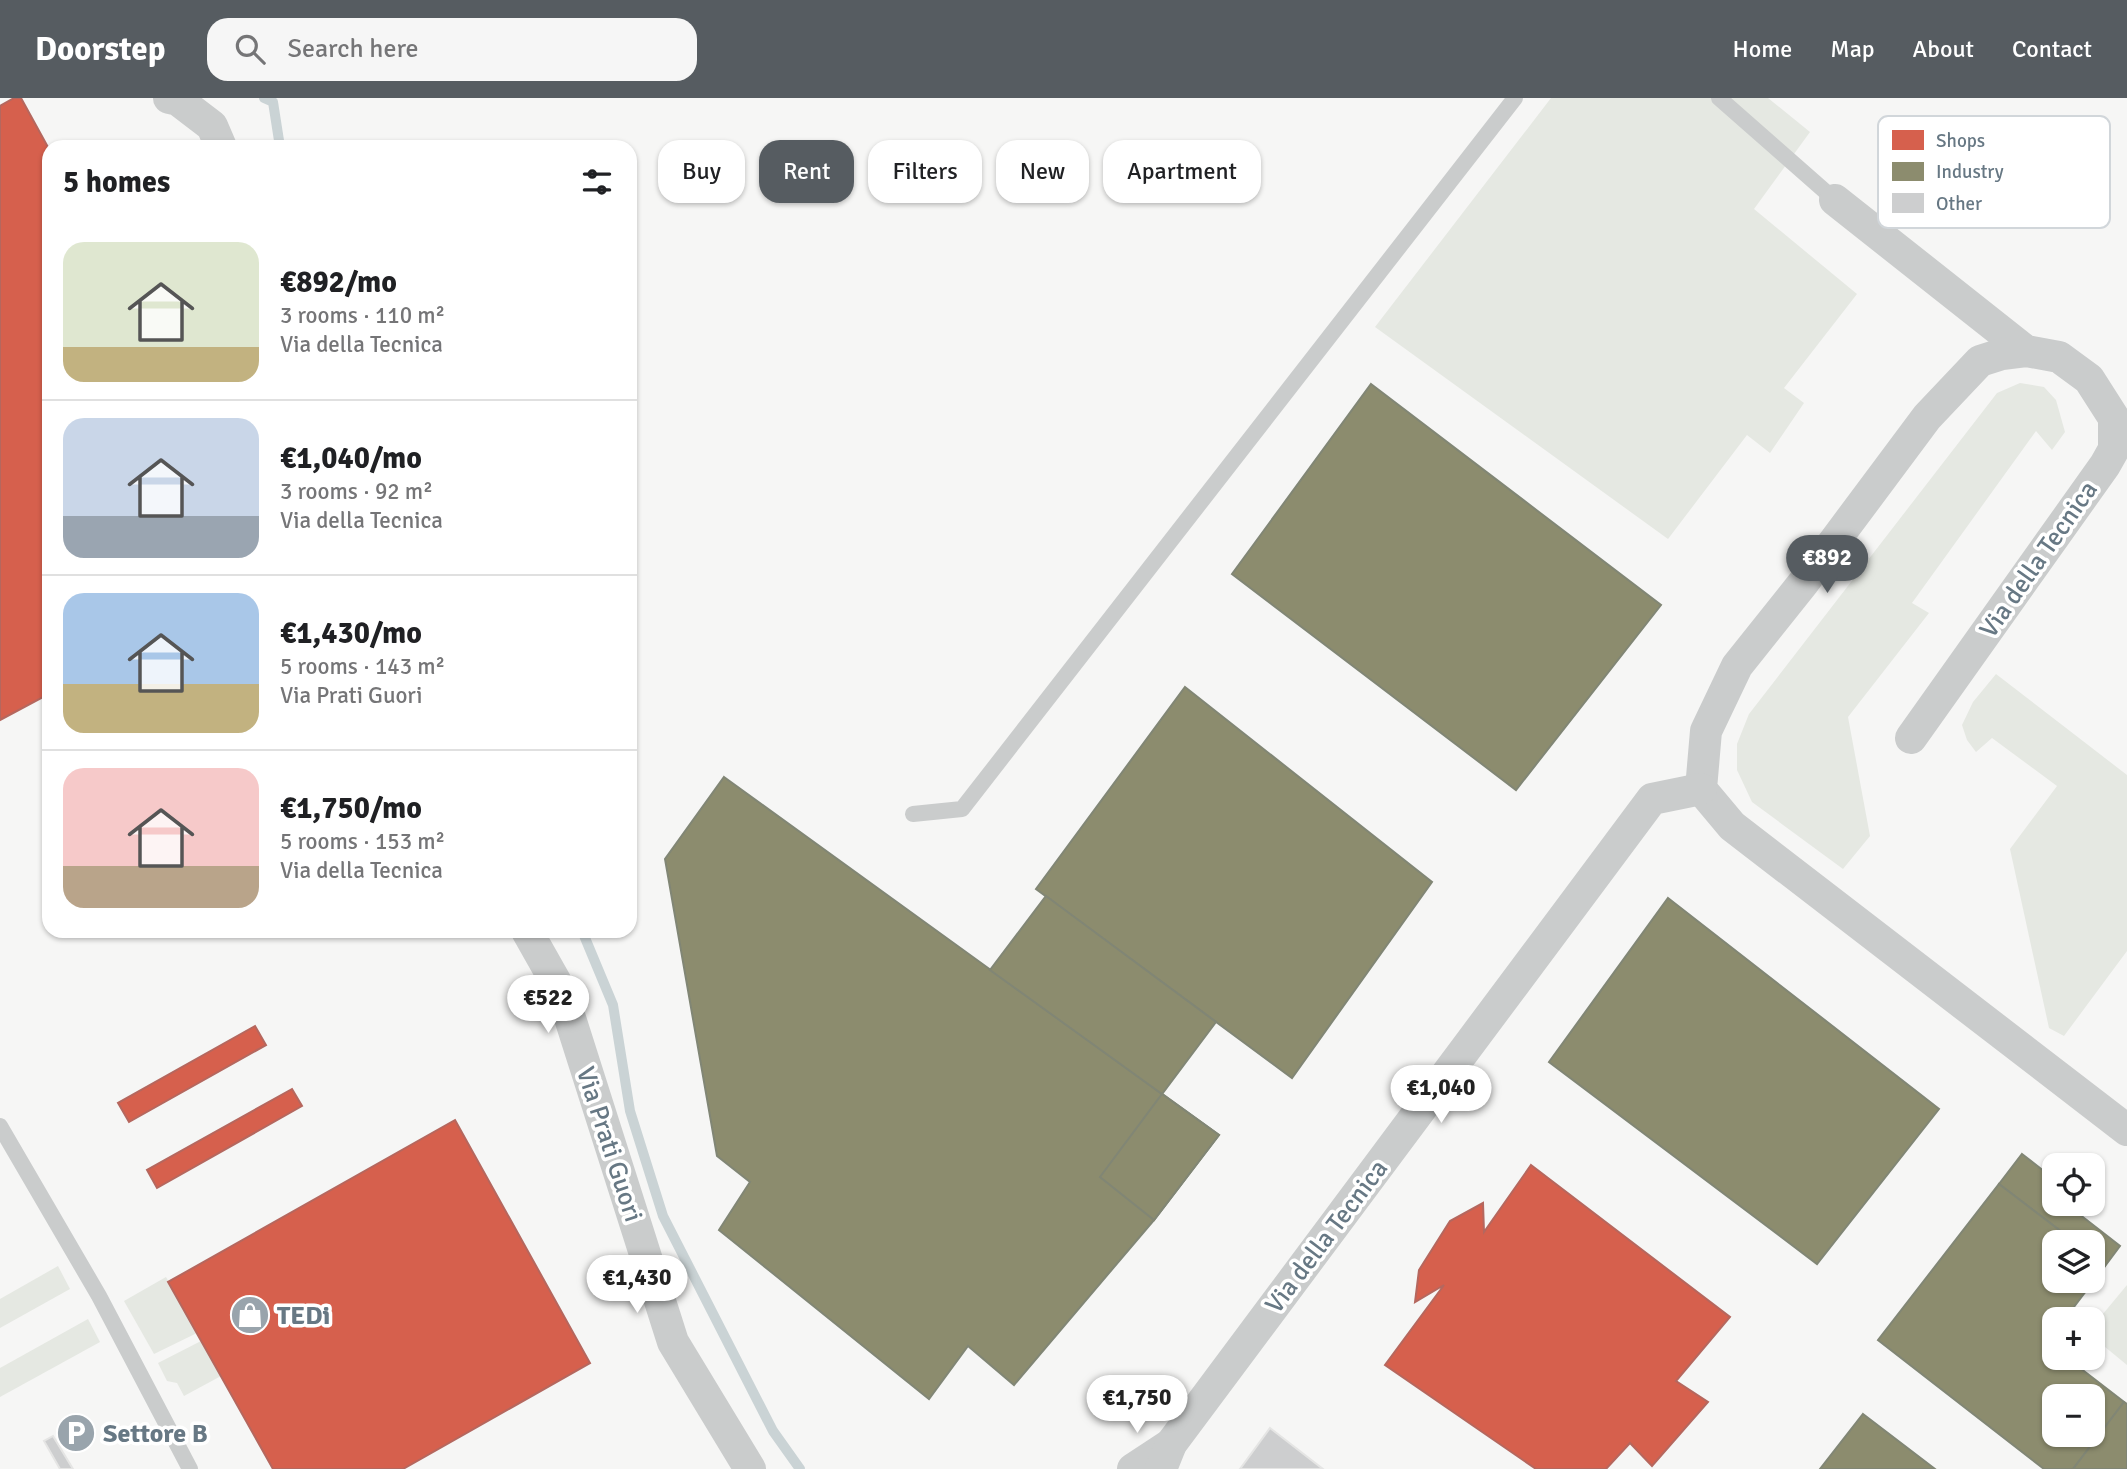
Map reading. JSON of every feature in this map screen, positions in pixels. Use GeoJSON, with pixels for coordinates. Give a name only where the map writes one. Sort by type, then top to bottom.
{"type":"FeatureCollection","features":[{"type":"Feature","properties":{"kind":"street"},"geometry":{"type":"LineString","coordinates":[[169,98],[177,100],[212,126],[218,140]]}},
{"type":"Feature","properties":{"kind":"street"},"geometry":{"type":"LineString","coordinates":[[1835,200],[2026,351]]}},
{"type":"Feature","properties":{"kind":"street","name":"Via della Tecnica"},"geometry":{"type":"LineString","coordinates":[[1133,1469],[1166,1456],[1652,799],[1701,789],[1706,731],[1737,666],[1927,418],[1980,361],[2002,354],[2026,351],[2059,357],[2089,379],[2114,418],[2114,449],[1911,738]]}},
{"type":"Feature","properties":{"kind":"street"},"geometry":{"type":"LineString","coordinates":[[1701,789],[1732,826],[2127,1130]]}},
{"type":"Feature","properties":{"kind":"street","name":"Via Prati Guori"},"geometry":{"type":"LineString","coordinates":[[531,938],[562,993],[673,1342],[750,1469]]}},
{"type":"Feature","properties":{"kind":"lane"},"geometry":{"type":"LineString","coordinates":[[913,814],[962,809],[1516,98]]}},
{"type":"Feature","properties":{"kind":"lane"},"geometry":{"type":"LineString","coordinates":[[1719,98],[1835,200]]}},
{"type":"Feature","properties":{"kind":"lane"},"geometry":{"type":"LineString","coordinates":[[0,1126],[99,1296],[190,1469]]}},
{"type":"Feature","properties":{"kind":"shaded area"},"geometry":{"type":"Polygon","coordinates":[[[1551,98],[1768,98],[1810,132],[1754,209],[1857,294],[1784,388],[1804,403],[1770,453],[1747,435],[1668,539],[1375,327],[1551,98]]]}},
{"type":"Feature","properties":{"kind":"shaded area"},"geometry":{"type":"Polygon","coordinates":[[[2020,383],[2044,387],[2056,400],[2065,432],[2052,450],[2036,431],[1912,603],[1929,613],[1848,717],[1870,836],[1843,869],[1752,802],[1737,770],[1737,744],[1749,714],[1997,393],[2020,383]]]}},
{"type":"Feature","properties":{"kind":"shaded area"},"geometry":{"type":"Polygon","coordinates":[[[1996,674],[2127,775],[2127,951],[2064,1036],[2049,1028],[2010,849],[2057,786],[1992,738],[1976,752],[1967,740],[1962,725],[1973,702],[1996,674]]]}},
{"type":"Feature","properties":{"kind":"shaded area"},"geometry":{"type":"Polygon","coordinates":[[[58,1266],[70,1289],[0,1328],[0,1299],[58,1266]]]}},
{"type":"Feature","properties":{"kind":"shaded area"},"geometry":{"type":"Polygon","coordinates":[[[166,1277],[197,1333],[154,1354],[124,1301],[166,1277]]]}},
{"type":"Feature","properties":{"kind":"shaded area"},"geometry":{"type":"Polygon","coordinates":[[[2127,1285],[2127,1365],[2105,1347],[2105,1312],[2127,1285]]]}},
{"type":"Feature","properties":{"kind":"shaded area"},"geometry":{"type":"Polygon","coordinates":[[[88,1319],[100,1342],[0,1397],[0,1368],[88,1319]]]}},
{"type":"Feature","properties":{"kind":"shaded area"},"geometry":{"type":"Polygon","coordinates":[[[201,1341],[221,1376],[184,1396],[177,1383],[167,1381],[158,1363],[201,1341]]]}},
{"type":"Feature","properties":{"kind":"building: Shops"},"geometry":{"type":"Polygon","coordinates":[[[14,98],[21,98],[44,140],[42,698],[0,720],[0,106],[14,98]]]}},
{"type":"Feature","properties":{"kind":"building: Shops"},"geometry":{"type":"Polygon","coordinates":[[[255,1026],[266,1045],[129,1122],[118,1103],[255,1026]]]}},
{"type":"Feature","properties":{"kind":"building: Shops"},"geometry":{"type":"Polygon","coordinates":[[[292,1089],[302,1106],[157,1188],[147,1170],[292,1089]]]}},
{"type":"Feature","properties":{"kind":"building: Shops"},"geometry":{"type":"Polygon","coordinates":[[[455,1120],[590,1363],[403,1469],[273,1469],[168,1282],[455,1120]]]}},
{"type":"Feature","properties":{"kind":"building: Shops"},"geometry":{"type":"Polygon","coordinates":[[[1531,1165],[1730,1317],[1676,1381],[1708,1402],[1652,1466],[1630,1443],[1606,1469],[1536,1469],[1385,1365],[1444,1285],[1415,1302],[1419,1270],[1450,1221],[1483,1203],[1484,1232],[1531,1165]]]}},
{"type":"Feature","properties":{"kind":"building: Industry"},"geometry":{"type":"Polygon","coordinates":[[[1371,384],[1661,605],[1516,790],[1232,574],[1371,384]]]}},
{"type":"Feature","properties":{"kind":"building: Industry"},"geometry":{"type":"Polygon","coordinates":[[[1185,687],[1432,882],[1292,1078],[1036,889],[1185,687]]]}},
{"type":"Feature","properties":{"kind":"building: Industry"},"geometry":{"type":"Polygon","coordinates":[[[724,777],[1219,1135],[1154,1220],[1014,1385],[968,1346],[929,1399],[719,1230],[750,1182],[717,1156],[665,859],[724,777]]]}},
{"type":"Feature","properties":{"kind":"building: Industry"},"geometry":{"type":"Polygon","coordinates":[[[1046,896],[1216,1022],[1162,1094],[990,970],[1046,896]]]}},
{"type":"Feature","properties":{"kind":"building: Industry"},"geometry":{"type":"Polygon","coordinates":[[[1668,898],[1939,1109],[1817,1264],[1549,1062],[1668,898]]]}},
{"type":"Feature","properties":{"kind":"building: Industry"},"geometry":{"type":"Polygon","coordinates":[[[1162,1094],[1219,1135],[1154,1220],[1100,1177],[1162,1094]]]}},
{"type":"Feature","properties":{"kind":"building: Industry"},"geometry":{"type":"Polygon","coordinates":[[[2022,1154],[2042,1170],[2042,1216],[2082,1216],[2100,1230],[2059,1230],[1999,1184],[2022,1154]]]}},
{"type":"Feature","properties":{"kind":"building: Industry"},"geometry":{"type":"Polygon","coordinates":[[[1999,1184],[2059,1230],[2042,1230],[2042,1293],[2084,1293],[2074,1307],[2042,1307],[2042,1370],[2083,1370],[2101,1384],[2042,1384],[2042,1447],[2090,1447],[2073,1469],[2044,1469],[1878,1340],[1999,1184]]]}},
{"type":"Feature","properties":{"kind":"building: Industry"},"geometry":{"type":"Polygon","coordinates":[[[2105,1234],[2120,1246],[2105,1266],[2105,1234]]]}},
{"type":"Feature","properties":{"kind":"building: Industry"},"geometry":{"type":"Polygon","coordinates":[[[2105,1387],[2124,1402],[2105,1427],[2105,1387]]]}},
{"type":"Feature","properties":{"kind":"building: Industry"},"geometry":{"type":"Polygon","coordinates":[[[2124,1402],[2127,1404],[2127,1469],[2073,1469],[2090,1447],[2105,1447],[2105,1427],[2124,1402]]]}},
{"type":"Feature","properties":{"kind":"building: Industry"},"geometry":{"type":"Polygon","coordinates":[[[1863,1414],[1935,1469],[1820,1469],[1863,1414]]]}},
{"type":"Feature","properties":{"kind":"building: Other"},"geometry":{"type":"Polygon","coordinates":[[[1270,1428],[1323,1469],[1240,1469],[1270,1428]]]}},
{"type":"Feature","properties":{"kind":"building: Other"},"geometry":{"type":"Polygon","coordinates":[[[53,1436],[73,1469],[60,1469],[44,1441],[53,1436]]]}},
{"type":"Feature","properties":{"kind":"waterway"},"geometry":{"type":"LineString","coordinates":[[264,98],[273,102],[279,140]]}},
{"type":"Feature","properties":{"kind":"waterway"},"geometry":{"type":"LineString","coordinates":[[585,938],[613,1005],[630,1111],[663,1216],[773,1431],[800,1469]]}},
{"type":"Feature","properties":{"kind":"place","name":"TEDi"},"geometry":{"type":"Point","coordinates":[250,1315]}},
{"type":"Feature","properties":{"kind":"place","name":"Settore B"},"geometry":{"type":"Point","coordinates":[76,1433]}}]}
